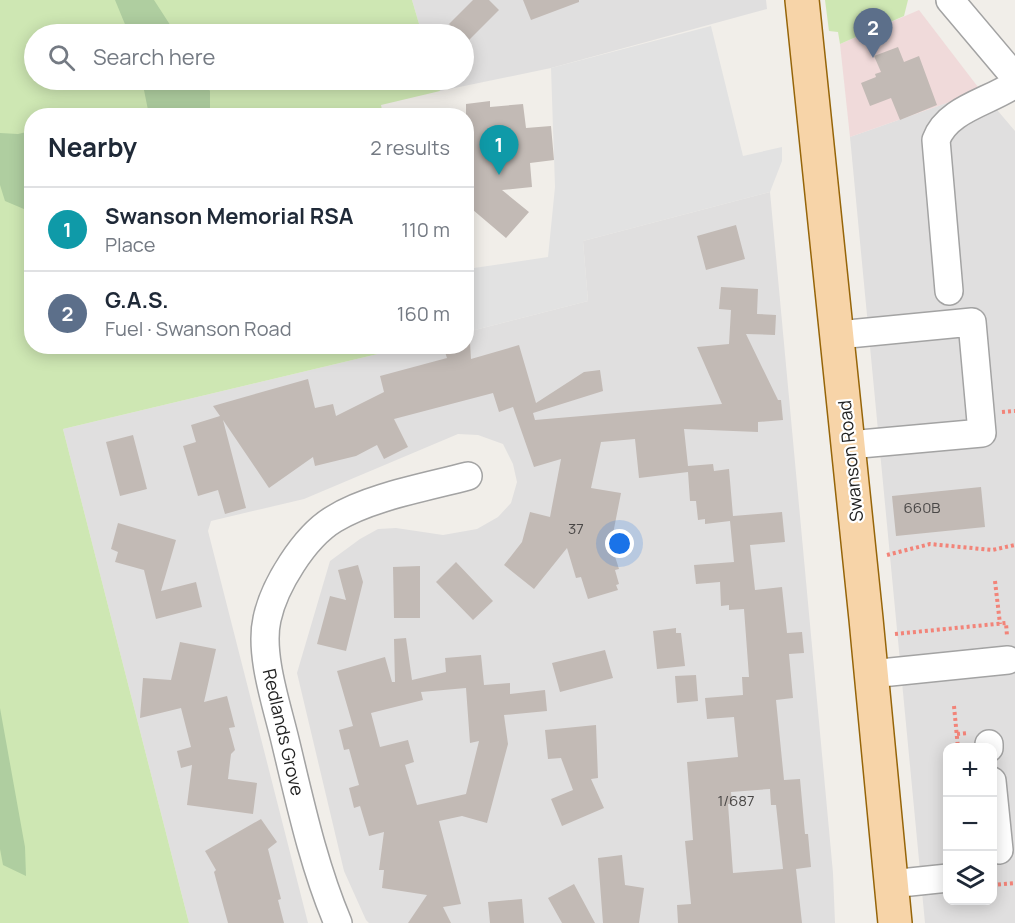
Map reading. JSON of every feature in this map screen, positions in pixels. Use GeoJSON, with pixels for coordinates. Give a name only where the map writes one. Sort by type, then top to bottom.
{"type":"FeatureCollection","features":[{"type":"Feature","properties":{"kind":"main road","name":"Swanson Road"},"geometry":{"type":"LineString","coordinates":[[802,0],[838,334],[895,923]]}},
{"type":"Feature","properties":{"kind":"street"},"geometry":{"type":"LineString","coordinates":[[950,0],[1015,77]]}},
{"type":"Feature","properties":{"kind":"street"},"geometry":{"type":"LineString","coordinates":[[949,291],[936,140],[940,127],[952,116],[996,97],[1015,84]]}},
{"type":"Feature","properties":{"kind":"street"},"geometry":{"type":"LineString","coordinates":[[838,334],[972,322],[982,433],[849,445]]}},
{"type":"Feature","properties":{"kind":"street","name":"Redlands Grove"},"geometry":{"type":"LineString","coordinates":[[338,923],[312,853],[267,669],[266,620],[281,582],[304,546],[333,519],[384,498],[468,476]]}},
{"type":"Feature","properties":{"kind":"street"},"geometry":{"type":"LineString","coordinates":[[871,674],[1008,660]]}},
{"type":"Feature","properties":{"kind":"street"},"geometry":{"type":"LineString","coordinates":[[995,797],[1002,854]]}},
{"type":"Feature","properties":{"kind":"street"},"geometry":{"type":"LineString","coordinates":[[891,884],[943,879]]}},
{"type":"Feature","properties":{"kind":"path"},"geometry":{"type":"LineString","coordinates":[[886,555],[930,544],[992,550],[1015,545]]}},
{"type":"Feature","properties":{"kind":"path"},"geometry":{"type":"LineString","coordinates":[[995,581],[1000,624]]}},
{"type":"Feature","properties":{"kind":"path"},"geometry":{"type":"LineString","coordinates":[[894,634],[1006,624],[1008,660]]}},
{"type":"Feature","properties":{"kind":"path"},"geometry":{"type":"LineString","coordinates":[[954,706],[958,743]]}},
{"type":"Feature","properties":{"kind":"path"},"geometry":{"type":"LineString","coordinates":[[997,885],[1015,883]]}},
{"type":"Feature","properties":{"kind":"shaded area"},"geometry":{"type":"Polygon","coordinates":[[[412,0],[766,0],[767,9],[551,68],[474,84],[474,24],[419,24],[412,0]]]}},
{"type":"Feature","properties":{"kind":"shaded area"},"geometry":{"type":"Polygon","coordinates":[[[919,10],[981,91],[850,137],[840,44],[919,10]]]}},
{"type":"Feature","properties":{"kind":"shaded area"},"geometry":{"type":"Polygon","coordinates":[[[711,26],[743,156],[782,147],[782,161],[770,192],[583,241],[588,301],[474,330],[474,268],[548,257],[555,187],[551,68],[711,26]]]}},
{"type":"Feature","properties":{"kind":"shaded area"},"geometry":{"type":"Polygon","coordinates":[[[981,91],[1015,131],[1015,923],[925,923],[850,137],[981,91]]]}},
{"type":"Feature","properties":{"kind":"shaded area"},"geometry":{"type":"Polygon","coordinates":[[[770,192],[833,873],[835,923],[369,923],[366,920],[344,871],[297,673],[330,561],[378,529],[396,528],[443,535],[477,529],[498,517],[511,503],[517,482],[513,464],[503,444],[478,435],[458,434],[304,499],[211,521],[208,531],[308,923],[189,923],[63,429],[378,354],[474,354],[474,330],[588,301],[583,241],[770,192]]]}},
{"type":"Feature","properties":{"kind":"green space"},"geometry":{"type":"Polygon","coordinates":[[[0,0],[412,0],[419,24],[24,24],[24,90],[440,91],[381,105],[382,108],[24,108],[24,354],[378,354],[63,429],[189,923],[0,923],[0,0]]]}},
{"type":"Feature","properties":{"kind":"green space"},"geometry":{"type":"Polygon","coordinates":[[[115,0],[154,0],[170,24],[125,24],[115,0]]]}},
{"type":"Feature","properties":{"kind":"green space"},"geometry":{"type":"Polygon","coordinates":[[[825,0],[908,0],[904,16],[840,44],[838,32],[829,31],[825,0]]]}},
{"type":"Feature","properties":{"kind":"green space"},"geometry":{"type":"Polygon","coordinates":[[[144,90],[210,91],[210,108],[148,108],[144,90]]]}},
{"type":"Feature","properties":{"kind":"green space"},"geometry":{"type":"Polygon","coordinates":[[[0,133],[24,133],[24,209],[5,201],[0,185],[0,133]]]}},
{"type":"Feature","properties":{"kind":"green space"},"geometry":{"type":"Polygon","coordinates":[[[0,708],[25,847],[26,876],[3,865],[0,849],[0,708]]]}},
{"type":"Feature","properties":{"kind":"building"},"geometry":{"type":"Polygon","coordinates":[[[473,0],[489,0],[499,10],[474,35],[474,24],[449,24],[473,0]]]}},
{"type":"Feature","properties":{"kind":"building"},"geometry":{"type":"Polygon","coordinates":[[[523,0],[579,0],[579,2],[531,20],[523,0]]]}},
{"type":"Feature","properties":{"kind":"building"},"geometry":{"type":"Polygon","coordinates":[[[898,47],[904,62],[919,56],[937,105],[900,120],[891,98],[870,106],[861,83],[876,77],[875,74],[881,72],[874,56],[898,47]]]}},
{"type":"Feature","properties":{"kind":"building"},"geometry":{"type":"Polygon","coordinates":[[[490,101],[490,107],[523,104],[526,128],[551,126],[554,160],[530,163],[532,187],[502,190],[529,212],[506,238],[474,211],[474,108],[466,108],[466,104],[490,101]]]}},
{"type":"Feature","properties":{"kind":"building"},"geometry":{"type":"Polygon","coordinates":[[[736,225],[745,259],[706,270],[697,236],[736,225]]]}},
{"type":"Feature","properties":{"kind":"building"},"geometry":{"type":"Polygon","coordinates":[[[721,287],[758,289],[757,314],[776,315],[775,335],[746,334],[778,400],[781,400],[783,420],[758,422],[758,432],[684,429],[688,466],[713,464],[714,471],[729,469],[733,516],[782,512],[785,542],[750,545],[755,590],[782,587],[787,633],[802,632],[804,653],[789,654],[793,698],[776,700],[784,780],[800,779],[805,834],[808,834],[811,867],[796,869],[802,923],[678,923],[677,905],[691,904],[685,841],[693,840],[687,762],[738,757],[734,717],[707,719],[705,698],[743,695],[742,677],[749,677],[744,609],[729,610],[729,605],[721,606],[720,582],[696,584],[694,565],[734,562],[730,521],[705,524],[705,519],[698,520],[696,501],[690,501],[688,472],[639,478],[635,439],[601,442],[591,488],[621,493],[611,544],[619,569],[615,570],[619,584],[616,585],[618,590],[588,599],[581,577],[576,578],[567,548],[534,589],[504,565],[522,542],[530,512],[550,517],[561,459],[534,467],[513,407],[499,412],[493,393],[394,419],[408,447],[384,459],[377,445],[356,456],[315,466],[313,457],[269,488],[223,420],[246,508],[225,514],[218,490],[198,496],[183,446],[196,442],[191,425],[220,416],[213,406],[308,379],[315,408],[333,404],[336,416],[384,392],[380,376],[447,358],[446,354],[471,354],[471,359],[519,345],[536,403],[584,372],[600,370],[603,391],[533,413],[535,420],[722,404],[697,347],[729,344],[731,310],[719,309],[721,287]],[[770,789],[731,792],[732,804],[728,804],[733,873],[783,869],[776,805],[771,805],[770,789]]]}},
{"type":"Feature","properties":{"kind":"building"},"geometry":{"type":"Polygon","coordinates":[[[133,435],[147,489],[120,496],[106,442],[133,435]]]}},
{"type":"Feature","properties":{"kind":"building"},"geometry":{"type":"Polygon","coordinates":[[[981,487],[985,527],[896,536],[892,496],[981,487]]]}},
{"type":"Feature","properties":{"kind":"building"},"geometry":{"type":"Polygon","coordinates":[[[118,523],[176,540],[161,591],[196,582],[202,607],[156,619],[144,570],[115,562],[118,552],[111,549],[118,523]]]}},
{"type":"Feature","properties":{"kind":"building"},"geometry":{"type":"Polygon","coordinates":[[[456,562],[493,601],[473,620],[436,582],[456,562]]]}},
{"type":"Feature","properties":{"kind":"building"},"geometry":{"type":"Polygon","coordinates":[[[358,565],[363,582],[346,651],[317,644],[330,596],[346,600],[338,570],[358,565]]]}},
{"type":"Feature","properties":{"kind":"building"},"geometry":{"type":"Polygon","coordinates":[[[420,566],[420,618],[394,618],[393,567],[420,566]]]}},
{"type":"Feature","properties":{"kind":"building"},"geometry":{"type":"Polygon","coordinates":[[[676,628],[676,633],[681,633],[685,666],[657,669],[653,631],[676,628]]]}},
{"type":"Feature","properties":{"kind":"building"},"geometry":{"type":"Polygon","coordinates":[[[406,638],[412,680],[446,672],[445,658],[481,655],[484,685],[510,683],[510,694],[545,690],[547,711],[504,715],[508,744],[487,823],[462,816],[439,821],[461,904],[443,907],[451,923],[408,923],[427,895],[382,888],[384,870],[379,870],[384,832],[369,836],[360,806],[354,808],[349,788],[359,785],[349,749],[344,750],[339,730],[353,726],[337,671],[385,657],[392,682],[395,682],[394,639],[406,638]],[[466,688],[421,692],[423,700],[371,713],[380,747],[408,740],[414,762],[405,765],[417,805],[466,794],[479,741],[470,743],[466,688]]]}},
{"type":"Feature","properties":{"kind":"building"},"geometry":{"type":"Polygon","coordinates":[[[180,642],[216,649],[204,702],[227,696],[235,727],[229,728],[235,750],[231,754],[228,779],[257,783],[253,814],[187,805],[192,765],[181,768],[177,751],[191,747],[181,708],[140,718],[143,678],[171,680],[180,642]]]}},
{"type":"Feature","properties":{"kind":"building"},"geometry":{"type":"Polygon","coordinates":[[[605,650],[613,678],[560,692],[552,663],[605,650]]]}},
{"type":"Feature","properties":{"kind":"building"},"geometry":{"type":"Polygon","coordinates":[[[696,675],[698,701],[677,703],[675,676],[696,675]]]}},
{"type":"Feature","properties":{"kind":"building"},"geometry":{"type":"Polygon","coordinates":[[[596,725],[598,778],[591,779],[604,808],[562,826],[551,799],[573,790],[561,758],[548,759],[545,730],[596,725]]]}},
{"type":"Feature","properties":{"kind":"building"},"geometry":{"type":"Polygon","coordinates":[[[261,819],[277,842],[268,849],[281,899],[278,900],[284,923],[228,923],[214,872],[216,870],[205,851],[261,819]]]}},
{"type":"Feature","properties":{"kind":"building"},"geometry":{"type":"Polygon","coordinates":[[[622,855],[625,885],[644,888],[639,923],[603,923],[598,858],[622,855]]]}},
{"type":"Feature","properties":{"kind":"building"},"geometry":{"type":"Polygon","coordinates":[[[574,884],[595,923],[562,923],[548,898],[574,884]]]}},
{"type":"Feature","properties":{"kind":"building"},"geometry":{"type":"Polygon","coordinates":[[[522,899],[524,923],[490,923],[488,902],[522,899]]]}},
{"type":"Feature","properties":{"kind":"place","name":"G.A.S."},"geometry":{"type":"Point","coordinates":[873,58]}},
{"type":"Feature","properties":{"kind":"place","name":"Swanson Memorial RSA"},"geometry":{"type":"Point","coordinates":[499,175]}}]}
